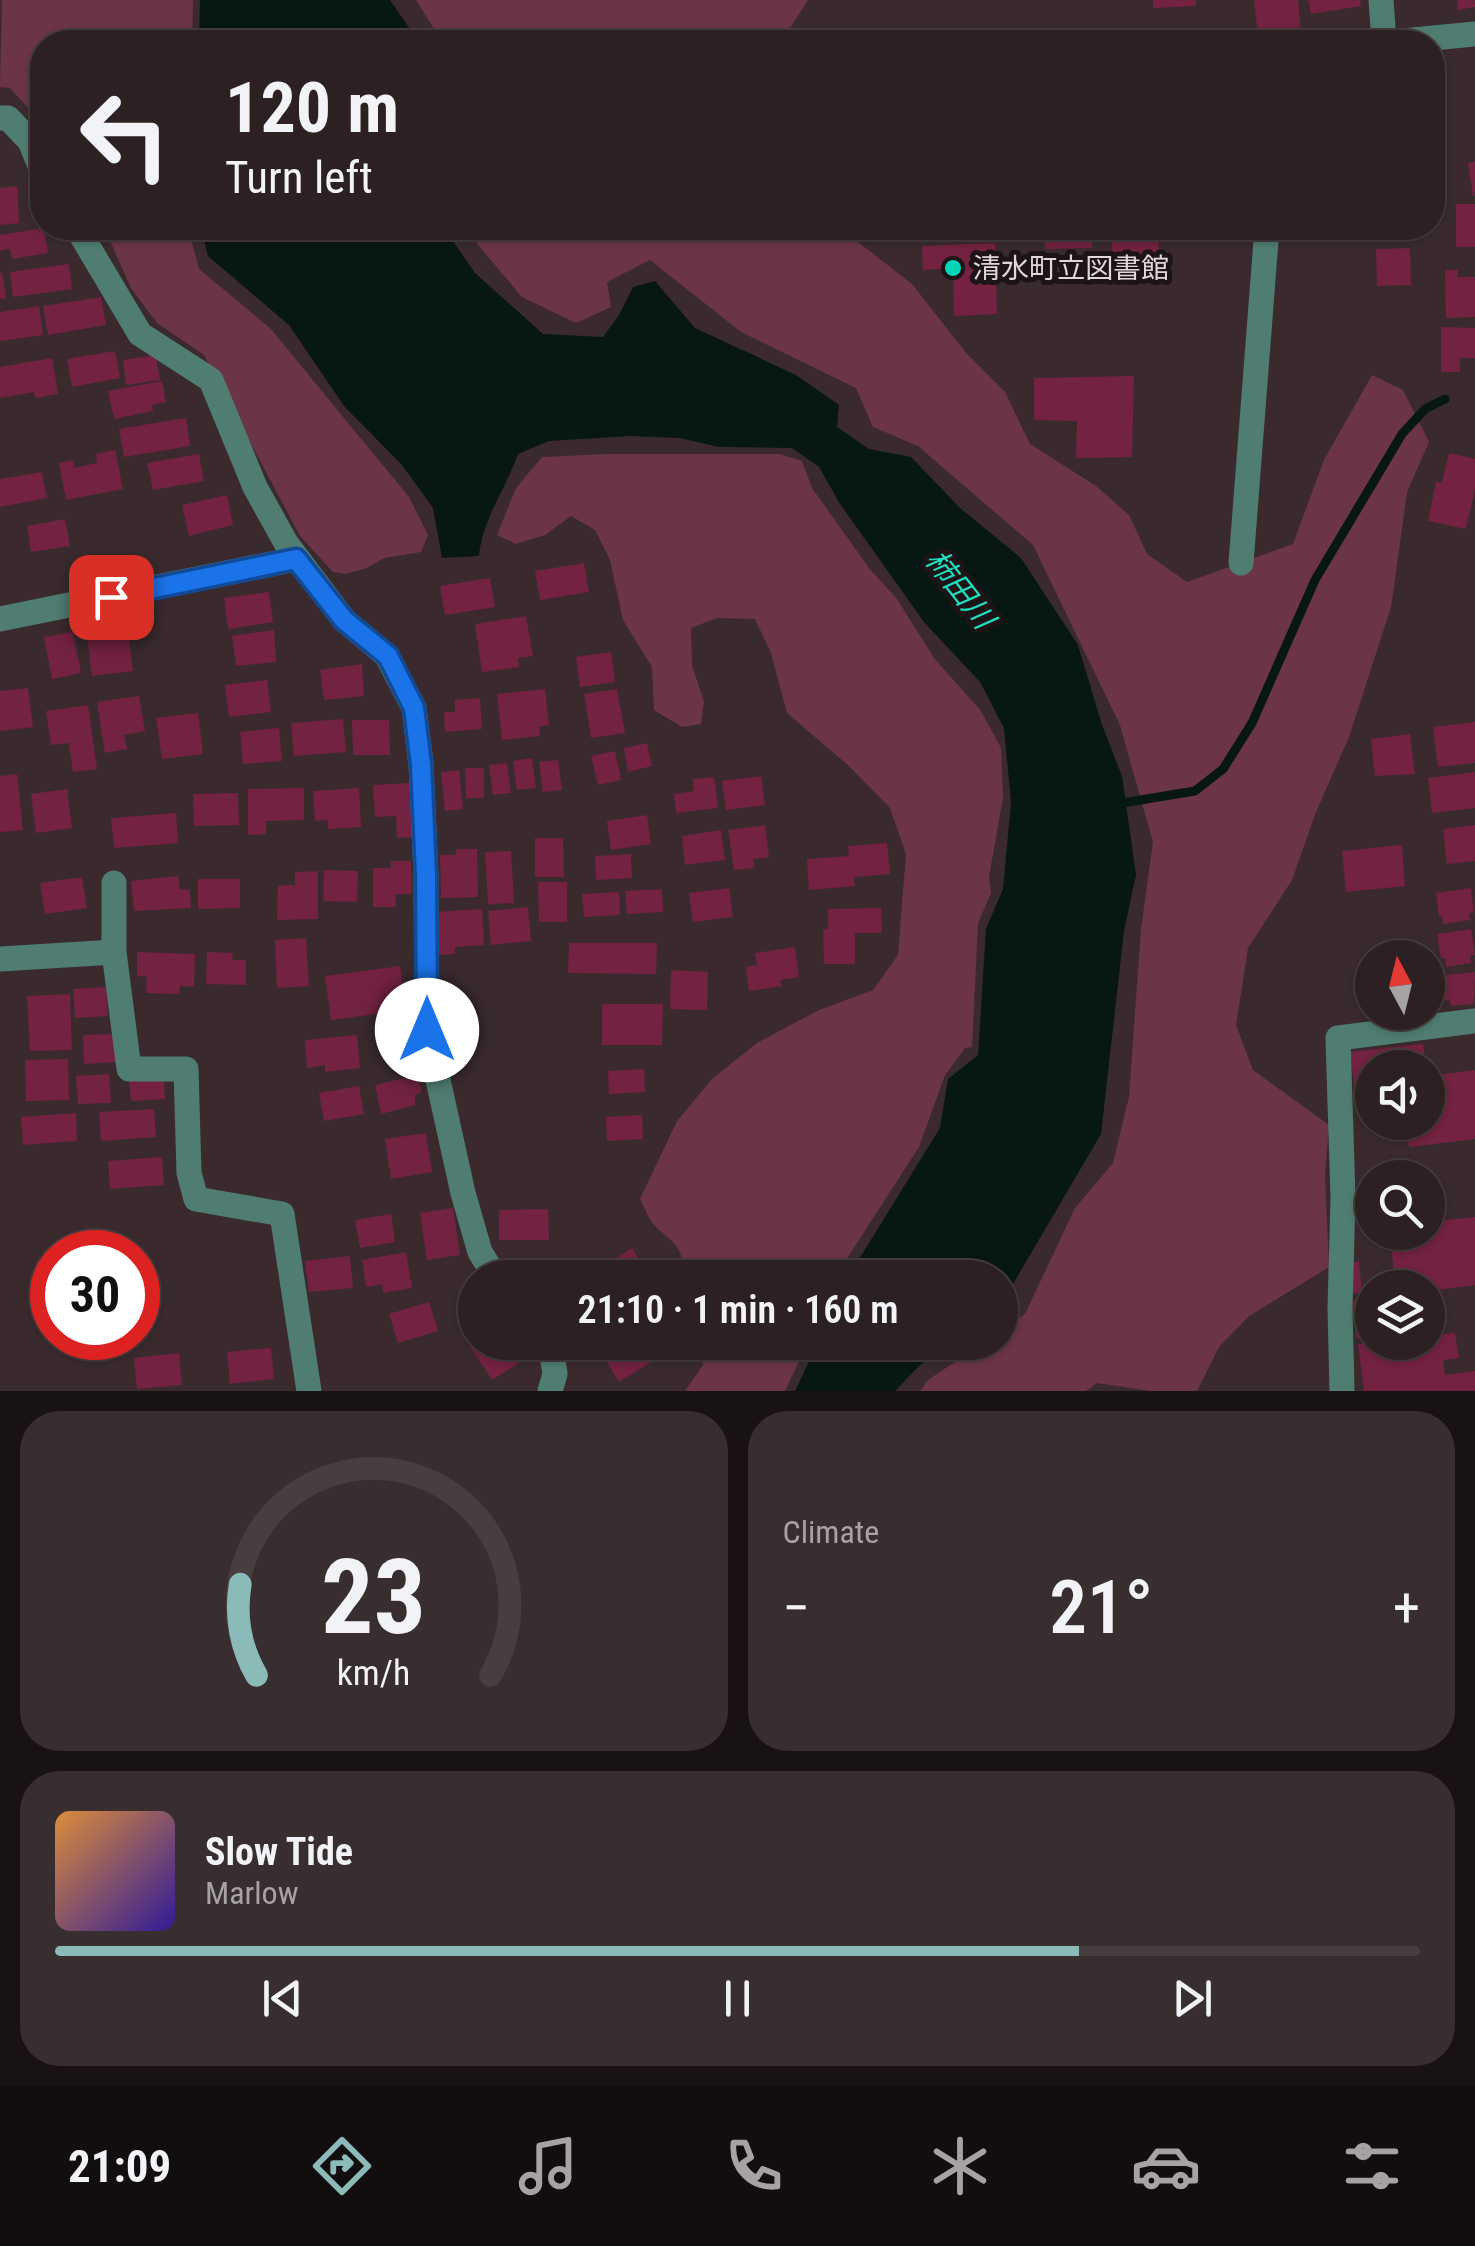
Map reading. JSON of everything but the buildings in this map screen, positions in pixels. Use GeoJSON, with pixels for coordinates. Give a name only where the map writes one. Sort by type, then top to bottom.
{"type":"FeatureCollection","features":[{"type":"Feature","properties":{"kind":"street"},"geometry":{"type":"LineString","coordinates":[[1381,0],[1386,30]]}},
{"type":"Feature","properties":{"kind":"street"},"geometry":{"type":"LineString","coordinates":[[1445,37],[1475,34]]}},
{"type":"Feature","properties":{"kind":"street"},"geometry":{"type":"LineString","coordinates":[[0,118],[8,118],[30,141]]}},
{"type":"Feature","properties":{"kind":"street"},"geometry":{"type":"LineString","coordinates":[[84,240],[140,334],[211,380],[255,487],[296,559],[344,620],[388,656],[414,708],[426,875],[427,1030],[463,1193],[485,1260]]}},
{"type":"Feature","properties":{"kind":"street"},"geometry":{"type":"LineString","coordinates":[[1241,563],[1267,240]]}},
{"type":"Feature","properties":{"kind":"street"},"geometry":{"type":"LineString","coordinates":[[0,619],[296,559]]}},
{"type":"Feature","properties":{"kind":"street"},"geometry":{"type":"LineString","coordinates":[[114,884],[114,952],[130,1069],[186,1069],[189,1173],[196,1199],[282,1214],[309,1391]]}},
{"type":"Feature","properties":{"kind":"street"},"geometry":{"type":"LineString","coordinates":[[0,959],[114,952]]}},
{"type":"Feature","properties":{"kind":"street"},"geometry":{"type":"LineString","coordinates":[[1342,1391],[1343,1198],[1338,1038],[1475,1021]]}},
{"type":"Feature","properties":{"kind":"street"},"geometry":{"type":"LineString","coordinates":[[550,1391],[555,1374],[553,1360]]}},
{"type":"Feature","properties":{"kind":"shaded area"},"geometry":{"type":"Polygon","coordinates":[[[2,0],[193,0],[192,30],[30,30],[30,110],[10,88],[0,87],[2,0]]]}},
{"type":"Feature","properties":{"kind":"shaded area"},"geometry":{"type":"Polygon","coordinates":[[[416,0],[808,0],[789,30],[435,30],[416,0]]]}},
{"type":"Feature","properties":{"kind":"shaded area"},"geometry":{"type":"Polygon","coordinates":[[[109,240],[191,240],[199,269],[270,328],[409,497],[428,535],[421,552],[384,558],[346,574],[333,572],[300,536],[204,355],[157,323],[131,288],[109,240]]]}},
{"type":"Feature","properties":{"kind":"shaded area"},"geometry":{"type":"Polygon","coordinates":[[[474,240],[855,240],[912,284],[967,354],[1005,392],[1030,444],[1096,486],[1129,515],[1147,554],[1187,582],[1293,544],[1324,460],[1372,375],[1403,390],[1429,442],[1407,492],[1391,607],[1349,737],[1292,880],[1248,948],[1236,1025],[1253,1070],[1329,1125],[1325,1176],[1329,1267],[1249,1316],[1219,1347],[1197,1391],[1151,1391],[1097,1383],[1086,1391],[920,1391],[928,1380],[958,1360],[1018,1360],[1018,1319],[1025,1314],[1075,1208],[1113,1163],[1129,1097],[1141,929],[1153,842],[1120,725],[1033,545],[918,446],[873,427],[856,388],[741,332],[650,260],[607,282],[611,307],[576,323],[522,297],[474,240]]]}},
{"type":"Feature","properties":{"kind":"shaded area"},"geometry":{"type":"Polygon","coordinates":[[[779,454],[802,461],[812,488],[869,568],[897,599],[934,658],[981,711],[1001,748],[1003,797],[989,877],[991,893],[978,923],[972,1047],[965,1048],[945,1075],[919,1147],[846,1260],[682,1260],[678,1248],[654,1225],[640,1199],[677,1121],[712,1079],[757,1043],[819,1010],[873,990],[898,955],[906,854],[890,808],[849,766],[787,713],[771,653],[755,619],[717,618],[691,628],[692,665],[704,702],[701,724],[682,727],[654,710],[652,667],[623,620],[610,560],[595,530],[571,516],[545,535],[516,544],[497,535],[516,488],[542,457],[779,454]]]}},
{"type":"Feature","properties":{"kind":"shaded area"},"geometry":{"type":"Polygon","coordinates":[[[701,1360],[800,1360],[785,1391],[685,1391],[703,1365],[701,1360]]]}},
{"type":"Feature","properties":{"kind":"water"},"geometry":{"type":"Polygon","coordinates":[[[200,0],[390,0],[411,30],[199,30],[200,0]]]}},
{"type":"Feature","properties":{"kind":"water","name":"柿田川"},"geometry":{"type":"Polygon","coordinates":[[[204,240],[452,240],[475,273],[543,334],[603,337],[633,287],[655,281],[695,328],[796,375],[839,405],[837,427],[869,449],[911,457],[960,508],[1021,558],[1078,645],[1122,776],[1136,875],[1124,931],[1101,1134],[1018,1275],[1018,1260],[858,1260],[940,1128],[948,1079],[978,1055],[986,929],[1003,889],[1011,802],[1004,728],[980,682],[924,622],[840,504],[819,467],[792,448],[719,447],[680,438],[630,436],[549,441],[518,454],[489,517],[479,556],[442,558],[433,508],[402,465],[344,406],[289,325],[208,256],[204,240]]]}},
{"type":"Feature","properties":{"kind":"water"},"geometry":{"type":"Polygon","coordinates":[[[810,1360],[927,1360],[895,1391],[795,1391],[810,1360]]]}},
{"type":"Feature","properties":{"kind":"waterway"},"geometry":{"type":"LineString","coordinates":[[1116,804],[1195,791],[1223,769],[1252,723],[1315,580],[1402,434],[1425,409],[1445,399]]}},
{"type":"Feature","properties":{"kind":"place","name":"清水町立図書館"},"geometry":{"type":"Point","coordinates":[953,268]}},
{"type":"Feature","properties":{"kind":"route"},"geometry":{"type":"LineString","coordinates":[[111,597],[296,559],[344,620],[388,656],[414,708],[421,764],[427,1030]]}}]}
